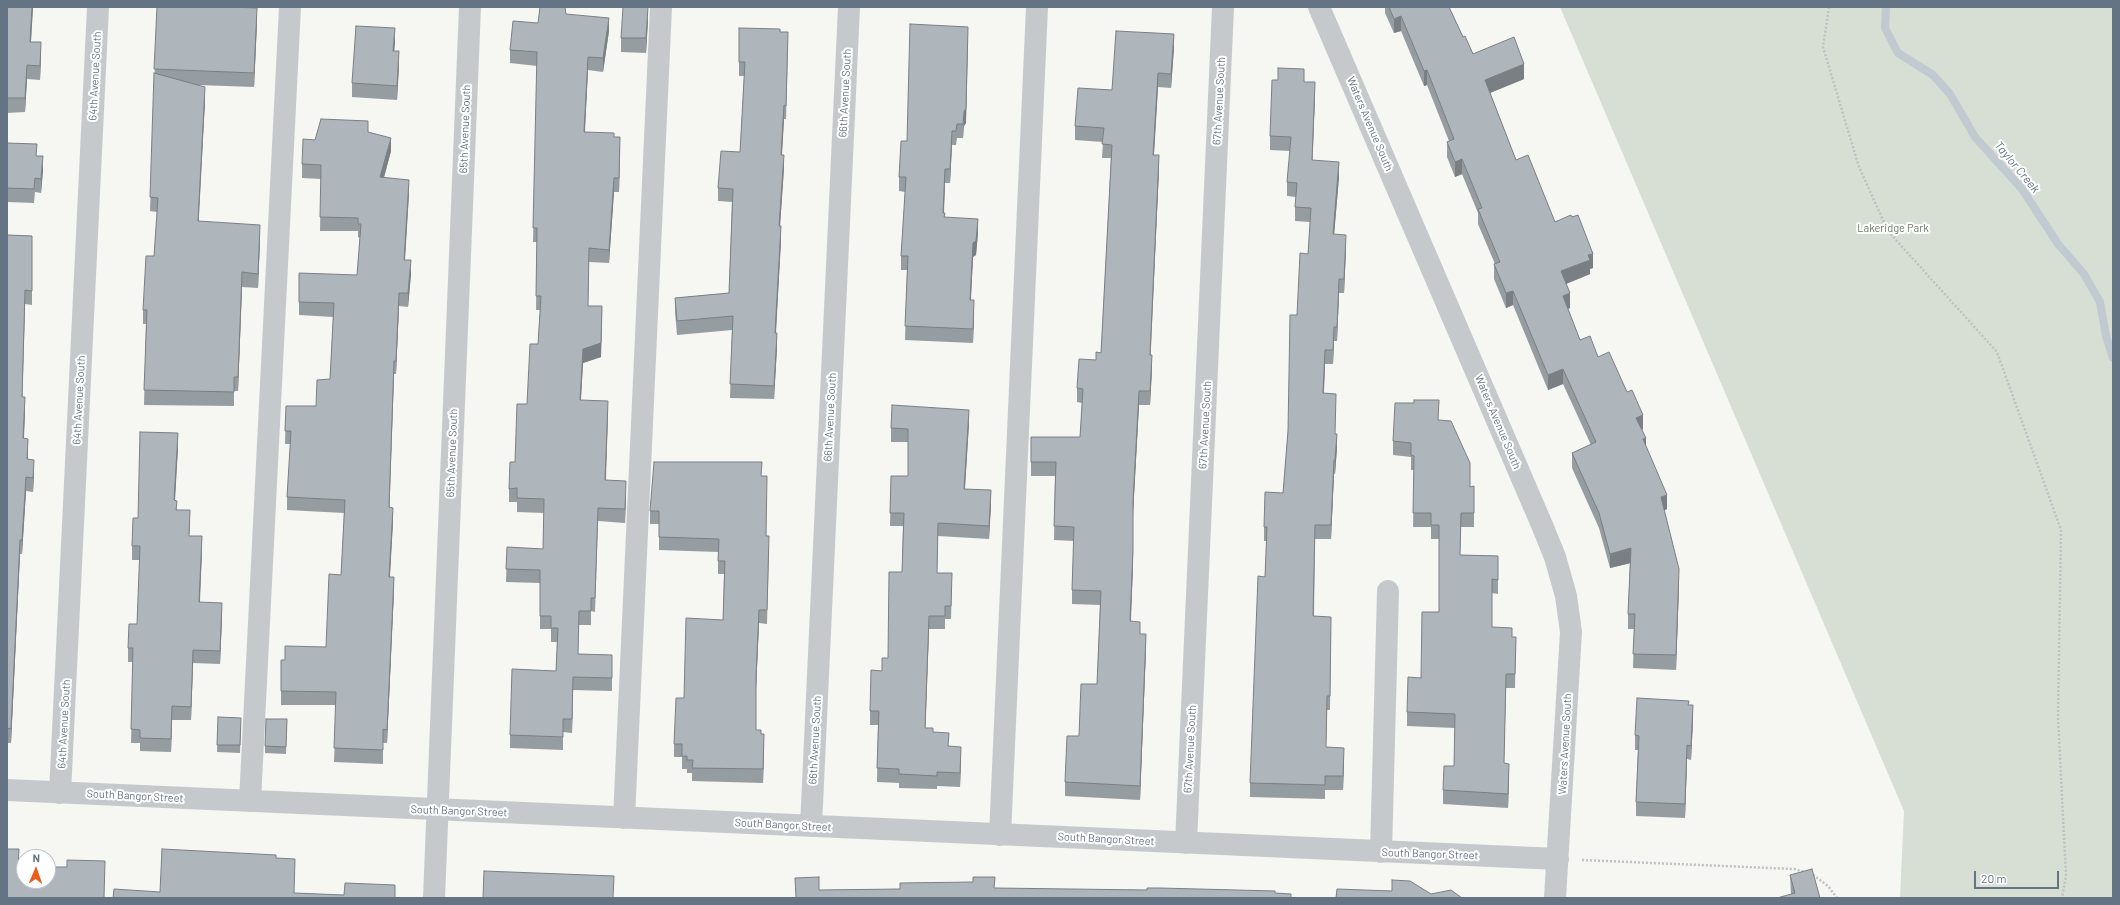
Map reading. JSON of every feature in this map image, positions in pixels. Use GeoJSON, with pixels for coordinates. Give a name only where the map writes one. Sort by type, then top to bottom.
{"type":"FeatureCollection","features":[{"type":"Feature","properties":{"kind":"street","name":"64th Avenue South"},"geometry":{"type":"LineString","coordinates":[[60,793],[98,7]]}},
{"type":"Feature","properties":{"kind":"street"},"geometry":{"type":"LineString","coordinates":[[250,801],[290,7]]}},
{"type":"Feature","properties":{"kind":"street","name":"65th Avenue South"},"geometry":{"type":"LineString","coordinates":[[434,898],[470,7]]}},
{"type":"Feature","properties":{"kind":"street"},"geometry":{"type":"LineString","coordinates":[[624,818],[661,7]]}},
{"type":"Feature","properties":{"kind":"street","name":"66th Avenue South"},"geometry":{"type":"LineString","coordinates":[[811,826],[849,7]]}},
{"type":"Feature","properties":{"kind":"street"},"geometry":{"type":"LineString","coordinates":[[1000,835],[1037,7]]}},
{"type":"Feature","properties":{"kind":"street","name":"67th Avenue South"},"geometry":{"type":"LineString","coordinates":[[1186,843],[1223,7]]}},
{"type":"Feature","properties":{"kind":"street"},"geometry":{"type":"LineString","coordinates":[[1307,7],[1319,7]]}},
{"type":"Feature","properties":{"kind":"street","name":"Waters Avenue South"},"geometry":{"type":"LineString","coordinates":[[1319,7],[1542,524],[1555,558],[1564,590],[1571,632],[1555,898]]}},
{"type":"Feature","properties":{"kind":"street"},"geometry":{"type":"LineString","coordinates":[[1381,852],[1388,591]]}},
{"type":"Feature","properties":{"kind":"street","name":"South Bangor Street"},"geometry":{"type":"LineString","coordinates":[[7,790],[1558,859]]}},
{"type":"Feature","properties":{"kind":"path"},"geometry":{"type":"LineString","coordinates":[[1829,7],[1823,47],[1859,167],[1888,231],[1997,352],[2061,530],[2058,717],[2066,876],[2062,898]]}},
{"type":"Feature","properties":{"kind":"path"},"geometry":{"type":"LineString","coordinates":[[1558,859],[1794,868],[1812,875],[1828,886],[1837,898]]}},
{"type":"Feature","properties":{"kind":"green space","name":"Lakeridge Park"},"geometry":{"type":"Polygon","coordinates":[[[1560,7],[2113,7],[2113,898],[1900,898],[1904,811],[1560,7]]]}},
{"type":"Feature","properties":{"kind":"building"},"geometry":{"type":"Polygon","coordinates":[[[7,7],[32,7],[30,42],[41,42],[40,66],[27,65],[25,98],[7,98],[7,7]]]}},
{"type":"Feature","properties":{"kind":"building"},"geometry":{"type":"Polygon","coordinates":[[[157,7],[257,8],[254,73],[154,69],[157,7]]]}},
{"type":"Feature","properties":{"kind":"building"},"geometry":{"type":"Polygon","coordinates":[[[540,7],[565,7],[566,14],[609,18],[603,58],[588,57],[584,132],[614,133],[614,137],[620,137],[619,178],[614,178],[609,250],[589,248],[588,306],[602,306],[601,343],[583,349],[580,400],[608,401],[605,480],[626,481],[625,509],[598,508],[595,598],[591,598],[591,611],[579,611],[578,654],[612,655],[612,678],[573,677],[572,719],[563,719],[563,737],[510,735],[512,669],[556,671],[558,628],[551,628],[551,616],[540,616],[540,570],[506,569],[507,547],[543,549],[544,499],[517,498],[517,488],[509,489],[510,462],[515,462],[517,404],[527,404],[530,344],[538,344],[541,296],[536,296],[537,228],[533,228],[537,52],[510,50],[513,21],[538,23],[540,7]]]}},
{"type":"Feature","properties":{"kind":"building"},"geometry":{"type":"Polygon","coordinates":[[[623,7],[648,7],[646,38],[621,38],[623,7]]]}},
{"type":"Feature","properties":{"kind":"building"},"geometry":{"type":"Polygon","coordinates":[[[1389,7],[1449,7],[1473,54],[1514,37],[1524,64],[1485,80],[1516,160],[1528,155],[1555,222],[1571,215],[1572,217],[1578,215],[1593,254],[1588,255],[1590,260],[1561,271],[1570,293],[1563,296],[1580,340],[1590,336],[1598,357],[1609,352],[1627,392],[1632,390],[1643,415],[1636,418],[1646,438],[1643,439],[1667,495],[1661,497],[1679,569],[1676,655],[1633,654],[1635,614],[1628,614],[1631,548],[1610,554],[1599,513],[1572,453],[1596,442],[1563,369],[1548,375],[1513,291],[1506,293],[1494,264],[1500,262],[1478,209],[1482,208],[1462,159],[1455,162],[1447,142],[1454,139],[1427,70],[1424,71],[1401,16],[1394,19],[1389,7]]]}},
{"type":"Feature","properties":{"kind":"building"},"geometry":{"type":"Polygon","coordinates":[[[910,24],[968,27],[966,108],[964,112],[963,124],[957,124],[956,131],[952,131],[950,169],[945,169],[943,213],[945,213],[944,217],[978,219],[976,241],[973,243],[970,300],[974,300],[973,329],[905,326],[908,256],[901,256],[906,177],[899,177],[901,141],[907,141],[910,24]]]}},
{"type":"Feature","properties":{"kind":"building"},"geometry":{"type":"Polygon","coordinates":[[[356,26],[395,28],[393,51],[399,51],[397,86],[352,83],[356,26]]]}},
{"type":"Feature","properties":{"kind":"building"},"geometry":{"type":"Polygon","coordinates":[[[739,28],[780,29],[780,32],[788,32],[786,106],[784,105],[781,155],[784,155],[779,226],[781,226],[775,333],[777,333],[774,386],[730,384],[733,316],[677,321],[675,298],[729,293],[733,189],[718,188],[721,151],[740,152],[745,62],[739,62],[739,28]]]}},
{"type":"Feature","properties":{"kind":"building"},"geometry":{"type":"Polygon","coordinates":[[[1116,31],[1174,34],[1171,74],[1158,73],[1153,155],[1159,155],[1150,355],[1152,355],[1150,391],[1139,391],[1133,501],[1133,551],[1130,621],[1140,622],[1140,634],[1146,634],[1140,786],[1065,782],[1067,736],[1079,736],[1081,684],[1097,684],[1101,591],[1072,590],[1074,527],[1054,526],[1056,462],[1031,462],[1031,437],[1080,437],[1083,389],[1077,388],[1079,359],[1096,360],[1096,352],[1101,353],[1112,145],[1102,144],[1104,128],[1075,126],[1078,88],[1112,90],[1116,31]]]}},
{"type":"Feature","properties":{"kind":"building"},"geometry":{"type":"Polygon","coordinates":[[[1278,68],[1304,69],[1304,82],[1315,82],[1312,160],[1339,162],[1333,234],[1346,235],[1344,279],[1339,279],[1337,327],[1334,327],[1333,350],[1325,350],[1323,393],[1336,394],[1335,434],[1337,434],[1334,460],[1331,525],[1315,525],[1313,616],[1331,617],[1330,696],[1327,696],[1326,747],[1344,748],[1343,776],[1325,776],[1325,785],[1250,783],[1258,576],[1265,577],[1267,527],[1264,527],[1265,492],[1283,493],[1288,431],[1290,315],[1297,315],[1300,253],[1308,254],[1311,208],[1295,207],[1297,183],[1287,182],[1291,137],[1270,136],[1272,80],[1278,80],[1278,68]]]}},
{"type":"Feature","properties":{"kind":"building"},"geometry":{"type":"Polygon","coordinates":[[[154,73],[205,87],[198,221],[260,225],[258,274],[242,272],[238,377],[234,377],[234,392],[144,390],[147,310],[143,310],[146,256],[154,256],[158,198],[150,197],[154,73]]]}},
{"type":"Feature","properties":{"kind":"building"},"geometry":{"type":"Polygon","coordinates":[[[321,119],[368,121],[368,132],[391,138],[380,177],[409,180],[404,260],[411,260],[408,293],[399,293],[396,361],[394,361],[389,507],[393,508],[389,577],[394,577],[387,730],[383,729],[383,750],[334,748],[336,692],[281,691],[281,660],[285,660],[285,646],[326,647],[329,574],[341,575],[345,500],[287,497],[291,431],[285,431],[286,406],[316,406],[317,380],[330,379],[334,303],[299,302],[299,273],[357,275],[361,224],[358,224],[358,218],[320,217],[321,165],[302,164],[303,139],[315,140],[321,119]]]}},
{"type":"Feature","properties":{"kind":"building"},"geometry":{"type":"Polygon","coordinates":[[[7,143],[37,144],[36,156],[43,156],[41,179],[35,178],[34,189],[7,188],[7,143]]]}},
{"type":"Feature","properties":{"kind":"building"},"geometry":{"type":"Polygon","coordinates":[[[7,235],[32,236],[32,291],[25,290],[22,397],[25,397],[23,438],[28,439],[27,459],[34,460],[33,478],[26,477],[22,540],[20,540],[11,729],[7,728],[7,235]]]}},
{"type":"Feature","properties":{"kind":"building"},"geometry":{"type":"Polygon","coordinates":[[[1414,400],[1439,400],[1438,420],[1451,421],[1470,463],[1470,487],[1474,486],[1474,513],[1461,513],[1460,555],[1498,556],[1498,580],[1492,579],[1492,627],[1512,628],[1512,637],[1516,637],[1515,674],[1506,674],[1504,763],[1509,764],[1508,794],[1443,790],[1444,766],[1454,766],[1455,714],[1407,712],[1408,677],[1421,678],[1422,612],[1439,612],[1439,525],[1431,525],[1431,513],[1413,513],[1414,456],[1411,455],[1411,443],[1393,441],[1395,403],[1414,403],[1414,400]]]}},
{"type":"Feature","properties":{"kind":"building"},"geometry":{"type":"Polygon","coordinates":[[[892,405],[969,410],[964,489],[991,490],[989,526],[938,523],[937,573],[952,573],[951,606],[945,606],[945,616],[929,616],[925,728],[933,728],[933,732],[949,733],[948,746],[961,747],[960,773],[937,772],[937,776],[899,774],[899,769],[877,768],[879,711],[870,711],[871,670],[882,671],[882,658],[888,658],[889,572],[902,572],[904,513],[890,513],[891,476],[908,476],[908,429],[891,428],[892,405]]]}},
{"type":"Feature","properties":{"kind":"building"},"geometry":{"type":"Polygon","coordinates":[[[140,432],[178,433],[174,500],[177,501],[176,510],[190,510],[189,536],[202,536],[199,602],[222,603],[220,651],[193,650],[191,707],[172,706],[171,739],[140,738],[140,730],[131,729],[133,648],[128,648],[129,624],[137,624],[140,546],[132,546],[133,518],[138,518],[140,432]]]}},
{"type":"Feature","properties":{"kind":"building"},"geometry":{"type":"Polygon","coordinates":[[[654,462],[762,462],[761,476],[767,476],[766,536],[769,536],[767,610],[759,610],[756,676],[756,730],[761,730],[761,734],[764,734],[763,769],[692,768],[693,760],[687,760],[687,756],[682,756],[682,744],[674,744],[676,698],[684,698],[686,618],[723,620],[725,561],[718,561],[719,539],[659,537],[659,511],[650,511],[654,462]]]}},
{"type":"Feature","properties":{"kind":"building"},"geometry":{"type":"Polygon","coordinates":[[[1637,698],[1689,701],[1688,705],[1693,705],[1691,746],[1687,745],[1685,804],[1636,802],[1639,736],[1635,735],[1637,698]]]}},
{"type":"Feature","properties":{"kind":"building"},"geometry":{"type":"Polygon","coordinates":[[[218,717],[241,718],[240,745],[217,745],[218,717]]]}},
{"type":"Feature","properties":{"kind":"building"},"geometry":{"type":"Polygon","coordinates":[[[266,719],[287,719],[286,747],[265,746],[266,719]]]}},
{"type":"Feature","properties":{"kind":"building"},"geometry":{"type":"Polygon","coordinates":[[[7,849],[16,849],[16,889],[56,889],[56,867],[67,867],[67,860],[105,861],[104,898],[7,898],[7,849]]]}},
{"type":"Feature","properties":{"kind":"building"},"geometry":{"type":"Polygon","coordinates":[[[162,849],[276,855],[276,858],[295,859],[294,893],[344,895],[345,883],[395,885],[395,898],[113,898],[114,889],[160,892],[162,849]]]}},
{"type":"Feature","properties":{"kind":"building"},"geometry":{"type":"Polygon","coordinates":[[[1812,869],[1820,898],[1777,898],[1795,893],[1790,875],[1812,869]]]}},
{"type":"Feature","properties":{"kind":"building"},"geometry":{"type":"Polygon","coordinates":[[[484,871],[614,876],[613,898],[483,898],[484,871]]]}},
{"type":"Feature","properties":{"kind":"building"},"geometry":{"type":"Polygon","coordinates":[[[819,877],[819,890],[900,889],[900,883],[973,882],[973,877],[995,877],[994,888],[1147,890],[1147,888],[1160,888],[1275,891],[1275,893],[1291,894],[1291,898],[796,898],[795,878],[819,877]]]}},
{"type":"Feature","properties":{"kind":"building"},"geometry":{"type":"Polygon","coordinates":[[[1392,880],[1410,881],[1431,894],[1451,890],[1462,898],[1336,898],[1337,889],[1392,891],[1392,880]]]}},
{"type":"Feature","properties":{"kind":"waterway","name":"Taylor Creek"},"geometry":{"type":"LineString","coordinates":[[1886,7],[1885,28],[1898,53],[1933,75],[1950,94],[1975,137],[2022,189],[2058,244],[2084,274],[2100,302],[2106,336],[2113,358]]}}]}
